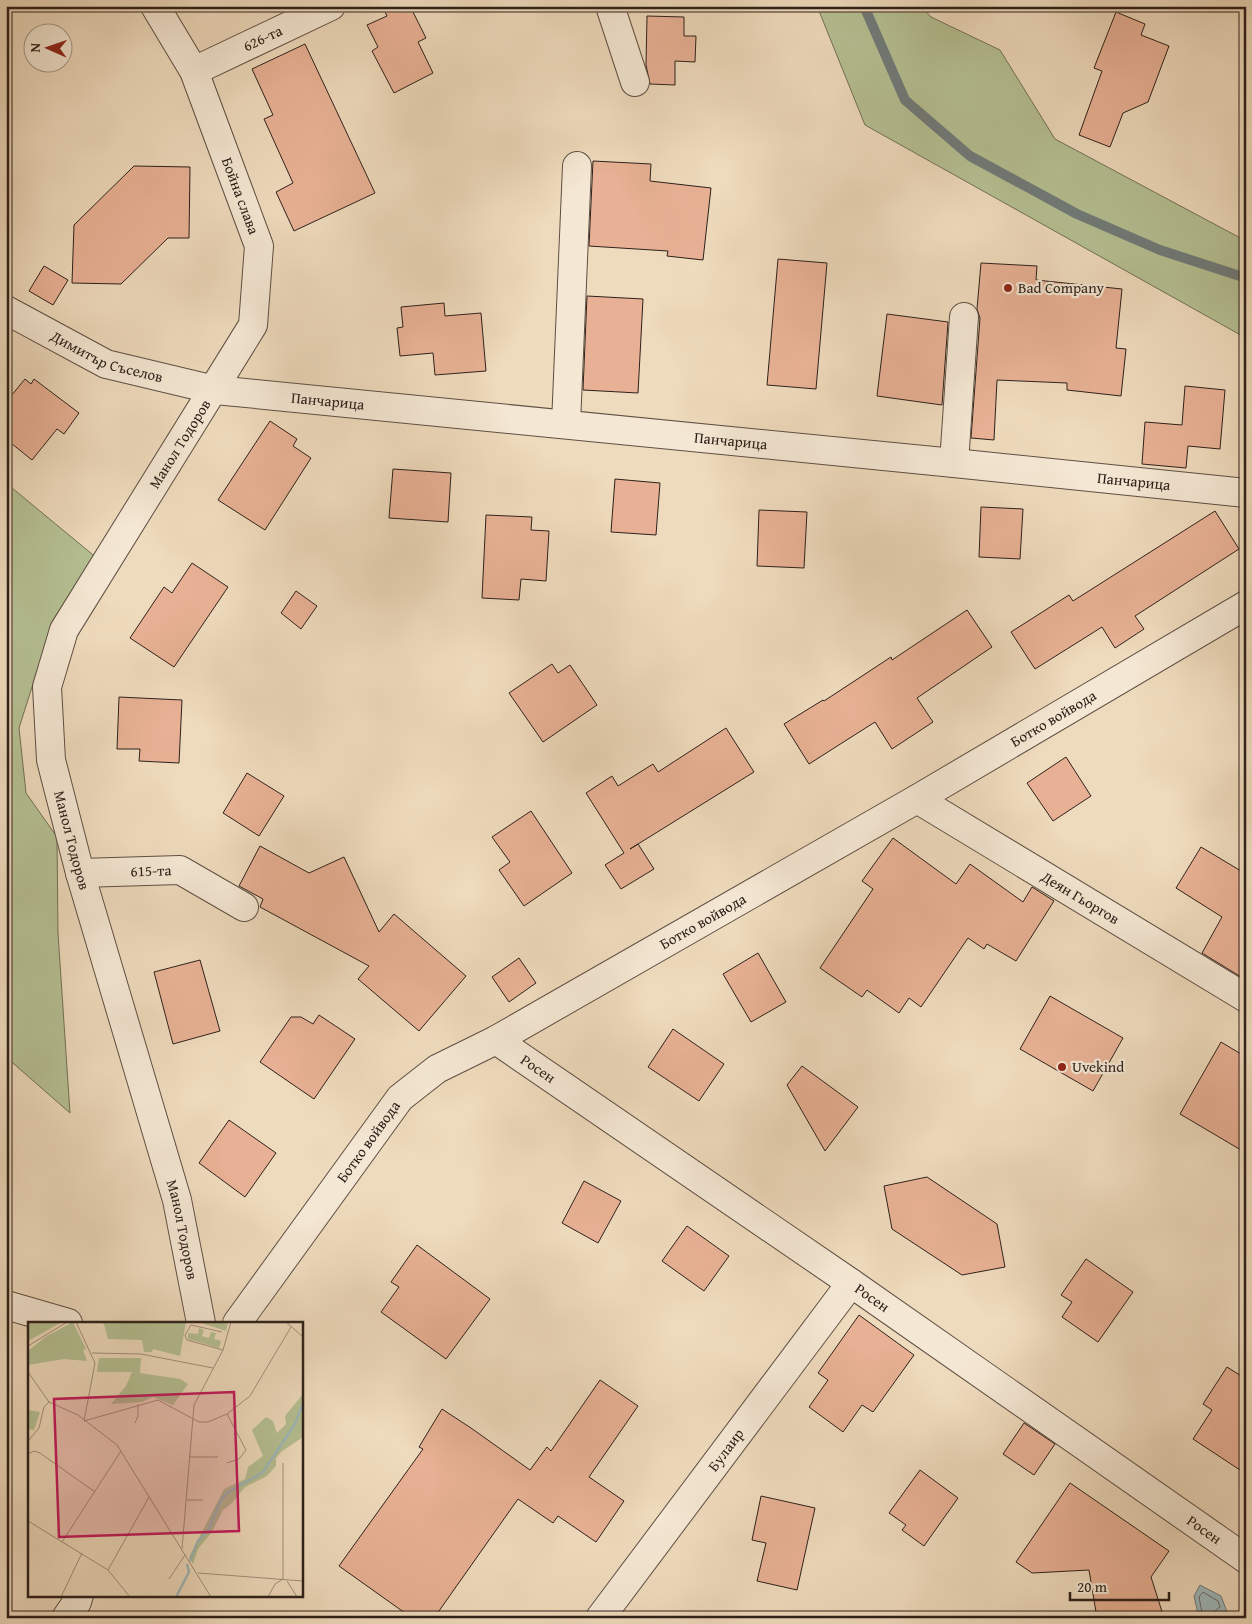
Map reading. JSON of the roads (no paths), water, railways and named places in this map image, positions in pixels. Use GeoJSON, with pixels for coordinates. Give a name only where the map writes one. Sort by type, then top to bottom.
{"type":"FeatureCollection","features":[{"type":"Feature","properties":{"kind":"street","name":"Бойна слава"},"geometry":{"type":"LineString","coordinates":[[155,6],[194,71],[259,246],[253,326],[214,390]]}},
{"type":"Feature","properties":{"kind":"street","name":"626-та"},"geometry":{"type":"LineString","coordinates":[[194,71],[331,6]]}},
{"type":"Feature","properties":{"kind":"street"},"geometry":{"type":"LineString","coordinates":[[610,6],[635,82]]}},
{"type":"Feature","properties":{"kind":"street"},"geometry":{"type":"LineString","coordinates":[[566,424],[578,166]]}},
{"type":"Feature","properties":{"kind":"street","name":"Димитър Съселов"},"geometry":{"type":"LineString","coordinates":[[6,310],[106,364],[214,390]]}},
{"type":"Feature","properties":{"kind":"street"},"geometry":{"type":"LineString","coordinates":[[954,463],[964,317]]}},
{"type":"Feature","properties":{"kind":"street","name":"Панчарица"},"geometry":{"type":"LineString","coordinates":[[214,390],[1246,493]]}},
{"type":"Feature","properties":{"kind":"street","name":"Манол Тодоров"},"geometry":{"type":"LineString","coordinates":[[201,1322],[177,1200],[80,873],[51,760],[47,687],[64,630],[214,390]]}},
{"type":"Feature","properties":{"kind":"street","name":"Ботко войвода"},"geometry":{"type":"LineString","coordinates":[[238,1322],[400,1098],[437,1069],[496,1040],[917,799],[1246,605]]}},
{"type":"Feature","properties":{"kind":"street","name":"Деян Гьоргов"},"geometry":{"type":"LineString","coordinates":[[917,799],[1246,998]]}},
{"type":"Feature","properties":{"kind":"street","name":"615-та"},"geometry":{"type":"LineString","coordinates":[[80,873],[180,870],[244,907]]}},
{"type":"Feature","properties":{"kind":"street","name":"Росен"},"geometry":{"type":"LineString","coordinates":[[496,1040],[851,1283],[1246,1559]]}},
{"type":"Feature","properties":{"kind":"street","name":"Булаир"},"geometry":{"type":"LineString","coordinates":[[600,1618],[851,1283]]}},
{"type":"Feature","properties":{"kind":"street"},"geometry":{"type":"LineString","coordinates":[[6,1305],[65,1322]]}},
{"type":"Feature","properties":{"kind":"street"},"geometry":{"type":"LineString","coordinates":[[66,1618],[79,1596]]}},
{"type":"Feature","properties":{"kind":"water"},"geometry":{"type":"Polygon","coordinates":[[[1200,1585],[1221,1596],[1227,1612],[1220,1613],[1219,1618],[1199,1618],[1194,1596],[1200,1585]]]}},
{"type":"Feature","properties":{"kind":"waterway"},"geometry":{"type":"LineString","coordinates":[[864,6],[905,100],[970,156],[1077,214],[1160,250],[1246,278]]}},
{"type":"Feature","properties":{"kind":"place","name":"Bad Company"},"geometry":{"type":"Point","coordinates":[1008,288]}},
{"type":"Feature","properties":{"kind":"place","name":"Uvekind"},"geometry":{"type":"Point","coordinates":[1062,1067]}}]}
